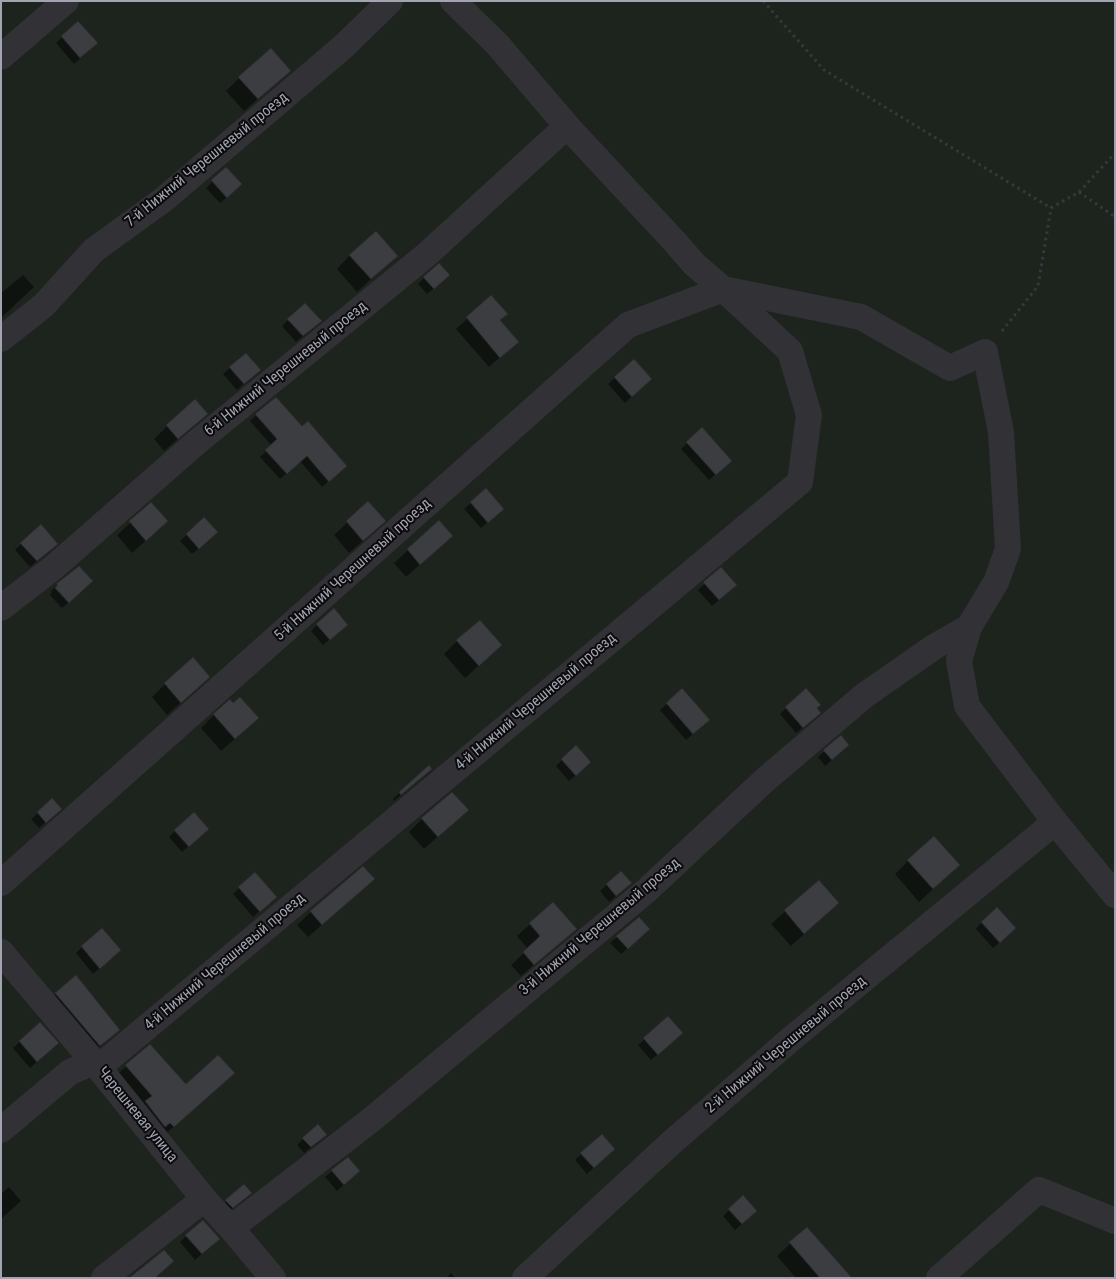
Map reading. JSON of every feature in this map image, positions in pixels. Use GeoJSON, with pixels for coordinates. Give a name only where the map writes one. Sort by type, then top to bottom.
{"type":"FeatureCollection","features":[{"type":"Feature","properties":{"kind":"lane"},"geometry":{"type":"LineString","coordinates":[[1,57],[66,1]]}},
{"type":"Feature","properties":{"kind":"lane","name":"7-й Нижний Черешневый проезд"},"geometry":{"type":"LineString","coordinates":[[1,339],[44,305],[94,250],[162,200],[344,46],[390,1]]}},
{"type":"Feature","properties":{"kind":"lane","name":"4-й Нижний Черешневый проезд"},"geometry":{"type":"LineString","coordinates":[[1,1130],[70,1072],[96,1064],[800,482],[809,415],[790,351],[694,264],[567,126],[497,44],[453,1]]}},
{"type":"Feature","properties":{"kind":"lane","name":"6-й Нижний Черешневый проезд"},"geometry":{"type":"LineString","coordinates":[[1,608],[54,567],[197,442],[425,256],[567,126]]}},
{"type":"Feature","properties":{"kind":"lane"},"geometry":{"type":"LineString","coordinates":[[723,289],[861,317],[950,368],[985,352],[1001,432],[1008,549],[996,582],[969,627],[960,661],[967,706],[1055,822],[1115,895]]}},
{"type":"Feature","properties":{"kind":"lane","name":"5-й Нижний Черешневый проезд"},"geometry":{"type":"LineString","coordinates":[[1,883],[628,325],[723,289]]}},
{"type":"Feature","properties":{"kind":"lane","name":"3-й Нижний Черешневый проезд"},"geometry":{"type":"LineString","coordinates":[[231,1228],[371,1120],[646,891],[766,779],[865,695],[934,647],[969,627]]}},
{"type":"Feature","properties":{"kind":"lane","name":"2-й Нижний Черешневый проезд"},"geometry":{"type":"LineString","coordinates":[[525,1278],[671,1143],[791,1039],[1055,822]]}},
{"type":"Feature","properties":{"kind":"lane","name":"Черешневая улица"},"geometry":{"type":"LineString","coordinates":[[1,952],[96,1064],[204,1199],[273,1278]]}},
{"type":"Feature","properties":{"kind":"lane"},"geometry":{"type":"LineString","coordinates":[[939,1278],[1039,1190],[1115,1221]]}},
{"type":"Feature","properties":{"kind":"lane"},"geometry":{"type":"LineString","coordinates":[[104,1278],[204,1199]]}},
{"type":"Feature","properties":{"kind":"path"},"geometry":{"type":"LineString","coordinates":[[762,1],[824,70],[1051,208]]}},
{"type":"Feature","properties":{"kind":"path"},"geometry":{"type":"LineString","coordinates":[[1051,208],[1079,192],[1115,153]]}},
{"type":"Feature","properties":{"kind":"path"},"geometry":{"type":"LineString","coordinates":[[1079,192],[1115,217]]}},
{"type":"Feature","properties":{"kind":"path"},"geometry":{"type":"LineString","coordinates":[[985,352],[1038,286],[1051,208]]}},
{"type":"Feature","properties":{"kind":"shaded area"},"geometry":{"type":"Polygon","coordinates":[[[1,1],[1115,1],[1115,1278],[1,1278],[1,1]]]}},
{"type":"Feature","properties":{"kind":"building"},"geometry":{"type":"Polygon","coordinates":[[[78,21],[98,43],[80,58],[61,36],[78,21]]]}},
{"type":"Feature","properties":{"kind":"building"},"geometry":{"type":"Polygon","coordinates":[[[271,48],[291,71],[258,99],[238,77],[271,48]]]}},
{"type":"Feature","properties":{"kind":"building"},"geometry":{"type":"Polygon","coordinates":[[[226,167],[242,184],[227,198],[211,180],[226,167]]]}},
{"type":"Feature","properties":{"kind":"building"},"geometry":{"type":"Polygon","coordinates":[[[376,231],[398,256],[371,279],[349,255],[376,231]]]}},
{"type":"Feature","properties":{"kind":"building"},"geometry":{"type":"Polygon","coordinates":[[[439,263],[450,275],[434,289],[423,277],[439,263]]]}},
{"type":"Feature","properties":{"kind":"building"},"geometry":{"type":"Polygon","coordinates":[[[491,295],[508,314],[500,320],[519,342],[500,358],[466,317],[491,295]]]}},
{"type":"Feature","properties":{"kind":"building"},"geometry":{"type":"Polygon","coordinates":[[[305,303],[322,321],[303,336],[287,319],[305,303]]]}},
{"type":"Feature","properties":{"kind":"building"},"geometry":{"type":"Polygon","coordinates":[[[246,353],[261,370],[244,384],[229,367],[246,353]]]}},
{"type":"Feature","properties":{"kind":"building"},"geometry":{"type":"Polygon","coordinates":[[[634,359],[652,379],[632,397],[614,377],[634,359]]]}},
{"type":"Feature","properties":{"kind":"building"},"geometry":{"type":"Polygon","coordinates":[[[276,397],[302,426],[308,421],[347,466],[329,482],[307,456],[287,474],[265,450],[277,439],[255,414],[276,397]]]}},
{"type":"Feature","properties":{"kind":"building"},"geometry":{"type":"Polygon","coordinates":[[[195,399],[208,414],[178,439],[166,425],[195,399]]]}},
{"type":"Feature","properties":{"kind":"building"},"geometry":{"type":"Polygon","coordinates":[[[702,427],[732,461],[716,475],[686,442],[702,427]]]}},
{"type":"Feature","properties":{"kind":"building"},"geometry":{"type":"Polygon","coordinates":[[[486,488],[504,509],[488,523],[470,502],[486,488]]]}},
{"type":"Feature","properties":{"kind":"building"},"geometry":{"type":"Polygon","coordinates":[[[368,501],[386,521],[363,541],[346,521],[368,501]]]}},
{"type":"Feature","properties":{"kind":"building"},"geometry":{"type":"Polygon","coordinates":[[[151,502],[168,521],[146,541],[129,521],[151,502]]]}},
{"type":"Feature","properties":{"kind":"building"},"geometry":{"type":"Polygon","coordinates":[[[204,517],[218,532],[199,549],[186,534],[204,517]]]}},
{"type":"Feature","properties":{"kind":"building"},"geometry":{"type":"Polygon","coordinates":[[[439,520],[453,536],[420,565],[407,549],[439,520]]]}},
{"type":"Feature","properties":{"kind":"building"},"geometry":{"type":"Polygon","coordinates":[[[41,524],[58,544],[37,561],[20,543],[41,524]]]}},
{"type":"Feature","properties":{"kind":"building"},"geometry":{"type":"Polygon","coordinates":[[[79,566],[93,581],[69,603],[55,588],[58,585],[56,584],[79,566]]]}},
{"type":"Feature","properties":{"kind":"building"},"geometry":{"type":"Polygon","coordinates":[[[721,567],[737,585],[719,600],[703,582],[721,567]]]}},
{"type":"Feature","properties":{"kind":"building"},"geometry":{"type":"Polygon","coordinates":[[[334,608],[348,625],[330,640],[316,624],[334,608]]]}},
{"type":"Feature","properties":{"kind":"building"},"geometry":{"type":"Polygon","coordinates":[[[480,620],[502,645],[479,666],[456,640],[480,620]]]}},
{"type":"Feature","properties":{"kind":"building"},"geometry":{"type":"Polygon","coordinates":[[[193,657],[210,677],[181,703],[164,683],[193,657]]]}},
{"type":"Feature","properties":{"kind":"building"},"geometry":{"type":"Polygon","coordinates":[[[682,688],[710,720],[693,734],[666,703],[682,688]]]}},
{"type":"Feature","properties":{"kind":"building"},"geometry":{"type":"Polygon","coordinates":[[[806,688],[821,705],[817,708],[821,713],[803,728],[785,707],[806,688]]]}},
{"type":"Feature","properties":{"kind":"building"},"geometry":{"type":"Polygon","coordinates":[[[240,697],[259,718],[235,739],[213,714],[230,699],[233,703],[240,697]]]}},
{"type":"Feature","properties":{"kind":"building"},"geometry":{"type":"Polygon","coordinates":[[[841,735],[849,745],[832,760],[823,750],[841,735]]]}},
{"type":"Feature","properties":{"kind":"building"},"geometry":{"type":"Polygon","coordinates":[[[576,745],[591,762],[576,776],[561,759],[576,745]]]}},
{"type":"Feature","properties":{"kind":"building"},"geometry":{"type":"Polygon","coordinates":[[[429,765],[432,769],[401,795],[399,792],[429,765]]]}},
{"type":"Feature","properties":{"kind":"building"},"geometry":{"type":"Polygon","coordinates":[[[452,792],[469,810],[438,837],[421,818],[452,792]]]}},
{"type":"Feature","properties":{"kind":"building"},"geometry":{"type":"Polygon","coordinates":[[[52,798],[62,809],[46,823],[37,812],[52,798]]]}},
{"type":"Feature","properties":{"kind":"building"},"geometry":{"type":"Polygon","coordinates":[[[194,812],[209,829],[189,847],[174,830],[194,812]]]}},
{"type":"Feature","properties":{"kind":"building"},"geometry":{"type":"Polygon","coordinates":[[[934,836],[960,865],[933,889],[907,860],[934,836]]]}},
{"type":"Feature","properties":{"kind":"building"},"geometry":{"type":"Polygon","coordinates":[[[363,866],[375,879],[322,925],[310,911],[363,866]]]}},
{"type":"Feature","properties":{"kind":"building"},"geometry":{"type":"Polygon","coordinates":[[[621,871],[632,883],[616,896],[606,884],[621,871]]]}},
{"type":"Feature","properties":{"kind":"building"},"geometry":{"type":"Polygon","coordinates":[[[255,872],[277,897],[260,912],[238,887],[255,872]]]}},
{"type":"Feature","properties":{"kind":"building"},"geometry":{"type":"Polygon","coordinates":[[[819,880],[839,903],[804,934],[784,910],[819,880]]]}},
{"type":"Feature","properties":{"kind":"building"},"geometry":{"type":"Polygon","coordinates":[[[553,902],[577,929],[534,965],[523,952],[540,936],[529,923],[553,902]]]}},
{"type":"Feature","properties":{"kind":"building"},"geometry":{"type":"Polygon","coordinates":[[[997,907],[1016,928],[1000,943],[981,922],[997,907]]]}},
{"type":"Feature","properties":{"kind":"building"},"geometry":{"type":"Polygon","coordinates":[[[639,917],[650,929],[628,949],[616,936],[639,917]]]}},
{"type":"Feature","properties":{"kind":"building"},"geometry":{"type":"Polygon","coordinates":[[[102,928],[121,950],[100,969],[81,946],[102,928]]]}},
{"type":"Feature","properties":{"kind":"building"},"geometry":{"type":"Polygon","coordinates":[[[76,975],[120,1030],[100,1046],[55,993],[76,975]]]}},
{"type":"Feature","properties":{"kind":"building"},"geometry":{"type":"Polygon","coordinates":[[[668,1016],[683,1033],[658,1055],[643,1038],[668,1016]]]}},
{"type":"Feature","properties":{"kind":"building"},"geometry":{"type":"Polygon","coordinates":[[[40,1022],[59,1043],[37,1062],[19,1041],[40,1022]]]}},
{"type":"Feature","properties":{"kind":"building"},"geometry":{"type":"Polygon","coordinates":[[[150,1044],[186,1084],[218,1055],[235,1073],[174,1127],[170,1123],[165,1127],[145,1101],[152,1096],[125,1065],[150,1044]]]}},
{"type":"Feature","properties":{"kind":"building"},"geometry":{"type":"Polygon","coordinates":[[[318,1124],[327,1135],[311,1147],[302,1138],[318,1124]]]}},
{"type":"Feature","properties":{"kind":"building"},"geometry":{"type":"Polygon","coordinates":[[[602,1134],[615,1149],[594,1168],[580,1153],[602,1134]]]}},
{"type":"Feature","properties":{"kind":"building"},"geometry":{"type":"Polygon","coordinates":[[[348,1157],[360,1171],[344,1185],[331,1170],[348,1157]]]}},
{"type":"Feature","properties":{"kind":"building"},"geometry":{"type":"Polygon","coordinates":[[[244,1184],[252,1193],[233,1208],[225,1200],[244,1184]]]}},
{"type":"Feature","properties":{"kind":"building"},"geometry":{"type":"Polygon","coordinates":[[[743,1195],[757,1211],[742,1224],[728,1209],[743,1195]]]}},
{"type":"Feature","properties":{"kind":"building"},"geometry":{"type":"Polygon","coordinates":[[[203,1220],[220,1239],[202,1254],[185,1235],[203,1220]]]}},
{"type":"Feature","properties":{"kind":"building"},"geometry":{"type":"Polygon","coordinates":[[[807,1227],[852,1278],[820,1278],[789,1242],[807,1227]]]}},
{"type":"Feature","properties":{"kind":"building"},"geometry":{"type":"Polygon","coordinates":[[[164,1250],[174,1261],[155,1278],[129,1278],[164,1250]]]}}]}
